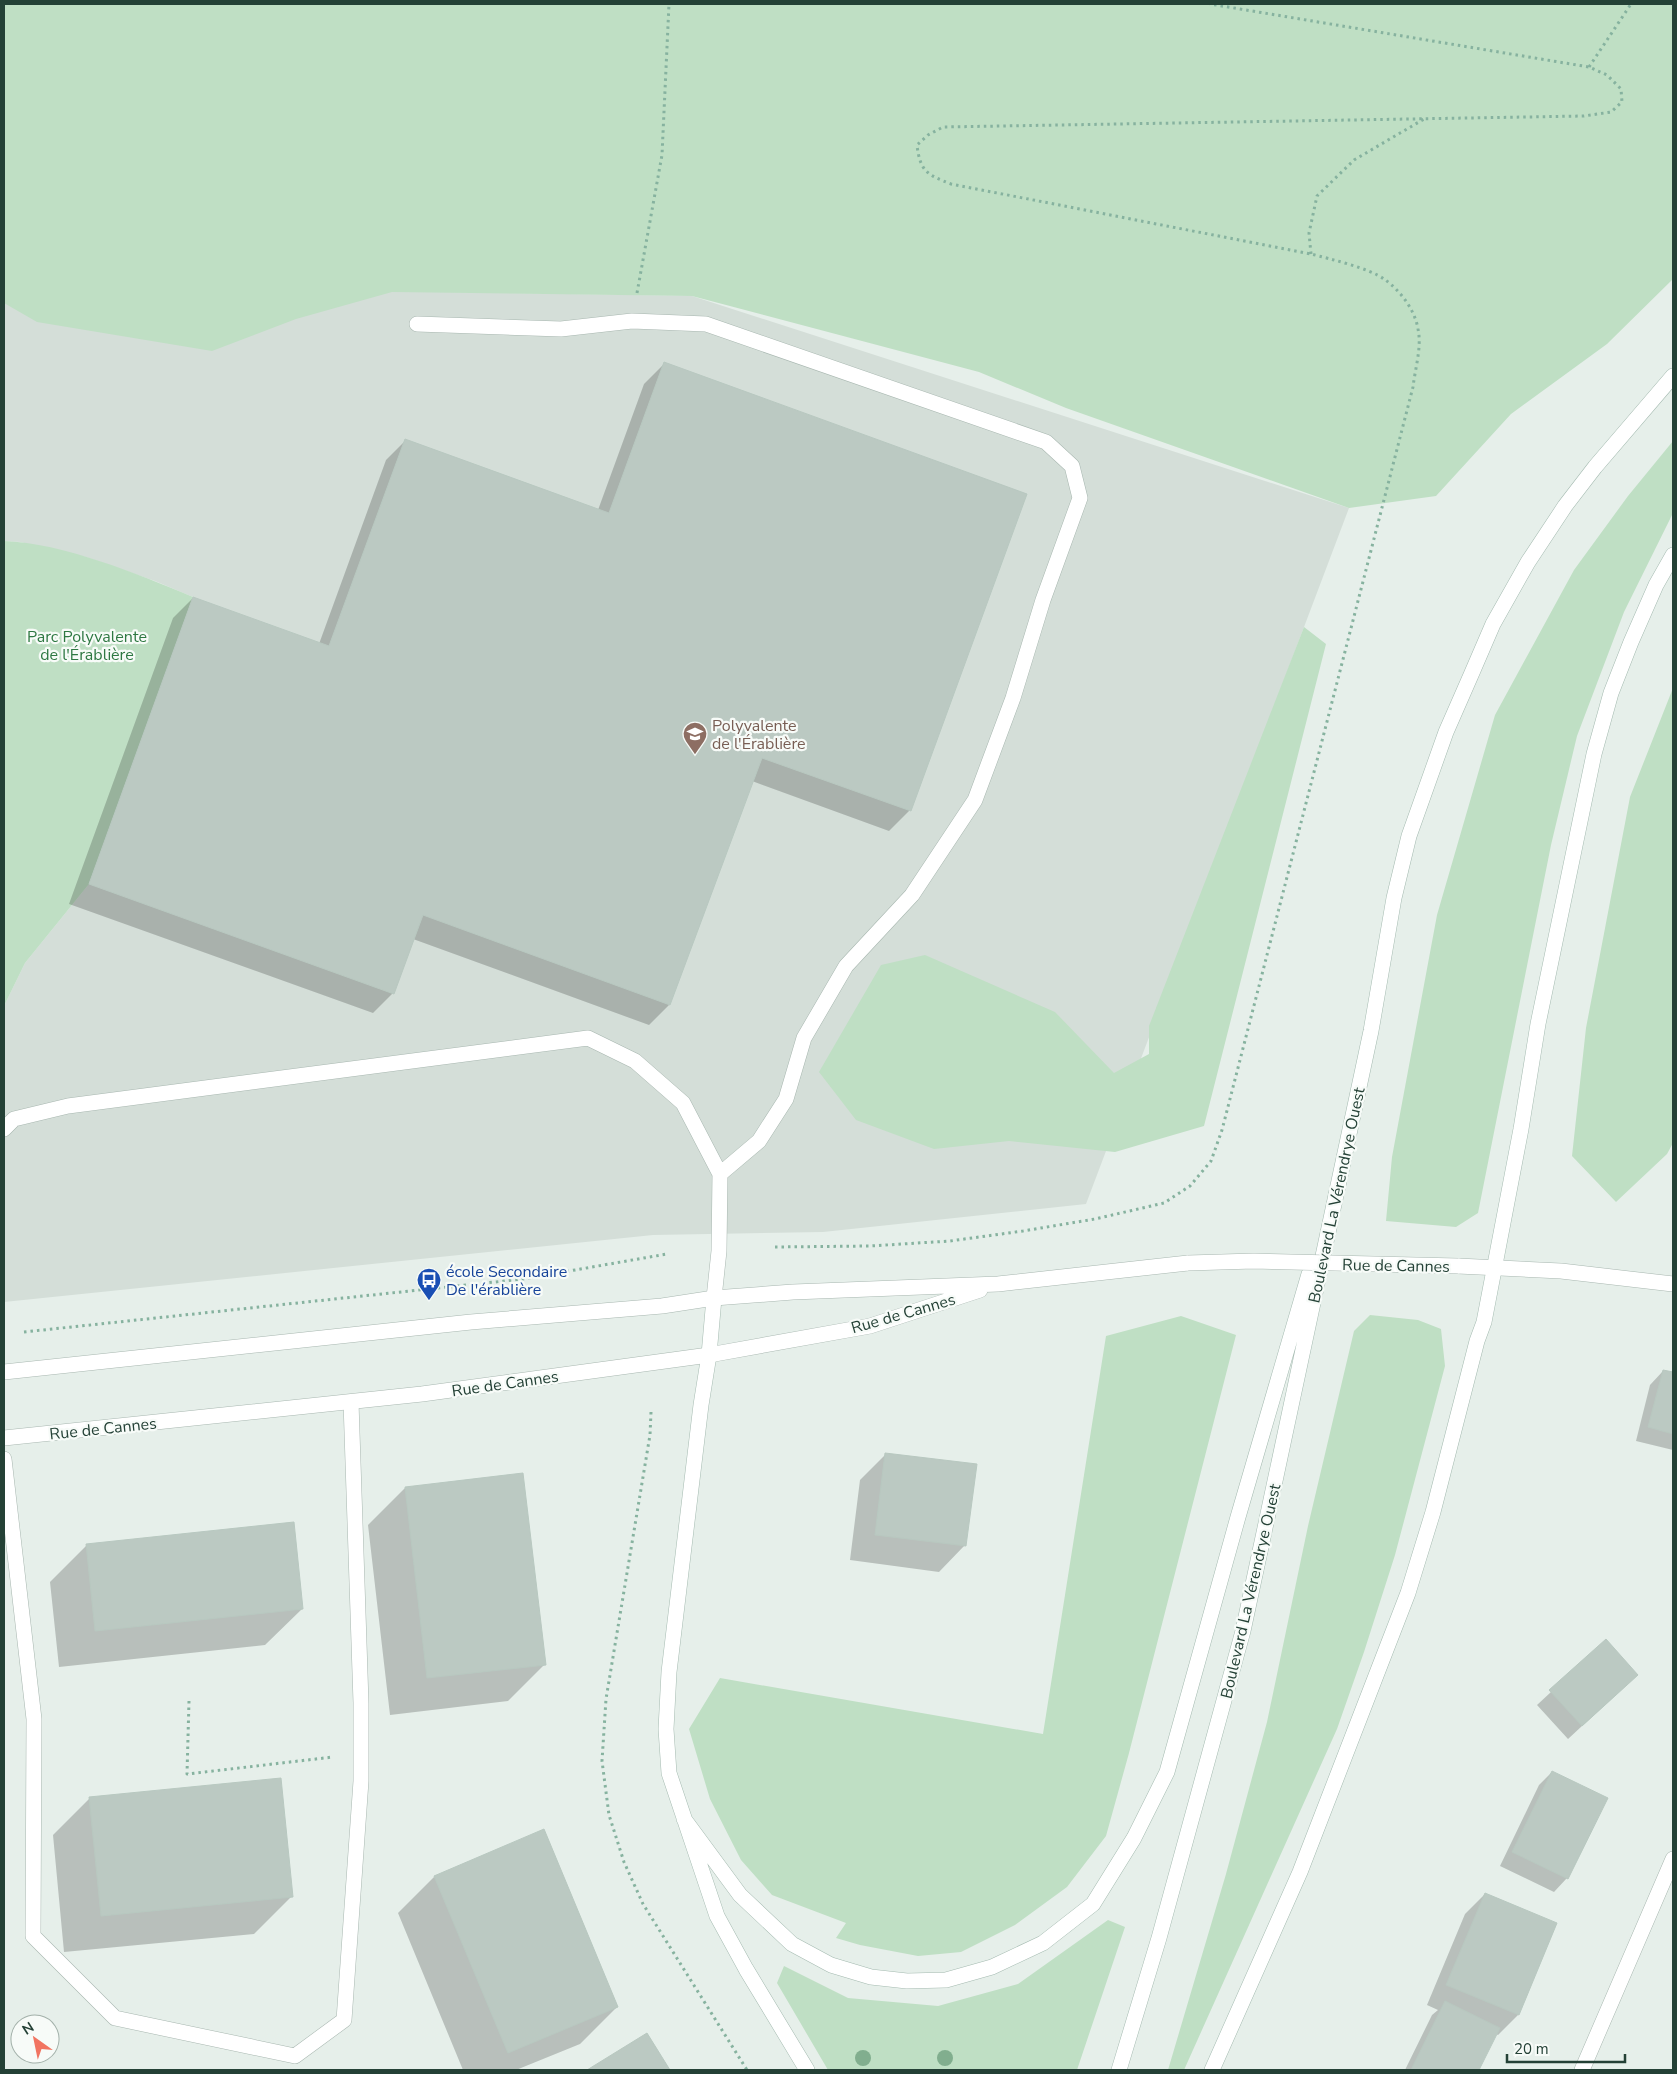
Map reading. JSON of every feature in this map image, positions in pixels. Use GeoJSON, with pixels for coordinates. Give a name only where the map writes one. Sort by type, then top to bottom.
{"type":"FeatureCollection","features":[{"type":"Feature","properties":{"kind":"main road"},"geometry":{"type":"LineString","coordinates":[[417,324],[561,329],[632,322],[706,324],[1046,442],[1072,466],[1080,498],[1043,600],[1013,698],[975,800],[912,895],[846,966],[804,1038],[786,1099],[759,1141],[720,1174]]}},
{"type":"Feature","properties":{"kind":"main road","name":"Boulevard La Vérendrye Ouest"},"geometry":{"type":"LineString","coordinates":[[1119,2070],[1159,1938],[1244,1630],[1371,1031],[1394,898],[1409,836],[1446,732],[1493,624],[1528,562],[1565,506],[1596,466],[1673,376]]}},
{"type":"Feature","properties":{"kind":"main road"},"geometry":{"type":"LineString","coordinates":[[1212,2070],[1300,1872],[1408,1593],[1433,1512],[1477,1341],[1484,1322],[1521,1129],[1538,1024],[1594,754],[1611,693],[1631,642],[1656,585],[1673,555]]}},
{"type":"Feature","properties":{"kind":"main road"},"geometry":{"type":"LineString","coordinates":[[4,1129],[14,1119],[68,1106],[588,1038],[635,1061],[683,1103],[720,1174],[719,1251],[709,1355],[701,1405],[669,1672],[666,1729],[669,1773],[717,1916],[746,1969],[807,2070]]}},
{"type":"Feature","properties":{"kind":"main road"},"geometry":{"type":"LineString","coordinates":[[684,1820],[740,1895],[792,1944],[831,1965],[871,1977],[907,1981],[946,1980],[992,1967],[1043,1943],[1093,1904],[1134,1838],[1167,1772],[1238,1517],[1341,1168]]}},
{"type":"Feature","properties":{"kind":"main road","name":"Rue de Cannes"},"geometry":{"type":"LineString","coordinates":[[4,1372],[472,1322],[662,1306],[714,1298],[793,1292],[998,1284],[1188,1263],[1254,1261],[1458,1266],[1561,1271],[1673,1284]]}},
{"type":"Feature","properties":{"kind":"main road","name":"Rue de Cannes"},"geometry":{"type":"LineString","coordinates":[[4,1438],[351,1402],[709,1355],[870,1326],[998,1284]]}},
{"type":"Feature","properties":{"kind":"main road"},"geometry":{"type":"LineString","coordinates":[[4,1459],[34,1719],[33,1936],[115,2018],[295,2056],[344,2020],[361,1782],[351,1402]]}},
{"type":"Feature","properties":{"kind":"main road"},"geometry":{"type":"LineString","coordinates":[[1582,2070],[1673,1859]]}},
{"type":"Feature","properties":{"kind":"path"},"geometry":{"type":"LineString","coordinates":[[632,322],[662,155],[669,4]]}},
{"type":"Feature","properties":{"kind":"path"},"geometry":{"type":"LineString","coordinates":[[775,1247],[870,1246],[950,1241],[1024,1231],[1114,1215],[1164,1203],[1190,1186],[1211,1161],[1222,1130],[1413,387],[1419,349],[1418,329],[1412,311],[1399,293],[1383,278],[1352,266],[1311,254],[951,184],[929,176],[919,159],[917,145],[928,135],[943,127],[1584,116],[1611,112],[1622,102],[1621,89],[1607,75],[1589,67],[1210,4]]}},
{"type":"Feature","properties":{"kind":"path"},"geometry":{"type":"LineString","coordinates":[[1589,67],[1631,4]]}},
{"type":"Feature","properties":{"kind":"path"},"geometry":{"type":"LineString","coordinates":[[1311,254],[1309,233],[1317,196],[1354,160],[1425,119]]}},
{"type":"Feature","properties":{"kind":"path"},"geometry":{"type":"LineString","coordinates":[[24,1332],[522,1279],[667,1254]]}},
{"type":"Feature","properties":{"kind":"path"},"geometry":{"type":"LineString","coordinates":[[189,1701],[187,1774],[361,1754]]}},
{"type":"Feature","properties":{"kind":"shaded area","name":"Polyvalente de l'Érablière"},"geometry":{"type":"Polygon","coordinates":[[[4,285],[692,296],[1349,508],[1086,1204],[823,1232],[653,1235],[4,1302],[4,1006],[25,963],[89,884],[193,597],[155,581],[86,557],[20,542],[4,541],[4,285]]]}},
{"type":"Feature","properties":{"kind":"green space"},"geometry":{"type":"Polygon","coordinates":[[[4,4],[1673,4],[1673,279],[1607,344],[1511,414],[1436,496],[1349,508],[1066,408],[979,372],[692,296],[392,292],[296,319],[212,351],[37,322],[4,303],[4,4]]]}},
{"type":"Feature","properties":{"kind":"green space"},"geometry":{"type":"Polygon","coordinates":[[[1673,441],[1673,513],[1624,612],[1577,736],[1551,845],[1478,1213],[1456,1227],[1386,1221],[1392,1157],[1437,915],[1495,715],[1574,570],[1628,496],[1673,441]]]}},
{"type":"Feature","properties":{"kind":"green space","name":"Parc Polyvalente de l'Érablière"},"geometry":{"type":"Polygon","coordinates":[[[4,541],[51,547],[100,561],[193,597],[89,884],[25,963],[4,1006],[4,541]]]}},
{"type":"Feature","properties":{"kind":"green space"},"geometry":{"type":"Polygon","coordinates":[[[1304,627],[1326,644],[1204,1126],[1115,1152],[1009,1141],[934,1149],[856,1120],[819,1072],[881,965],[925,955],[1055,1012],[1114,1073],[1149,1054],[1149,1026],[1304,627]]]}},
{"type":"Feature","properties":{"kind":"green space"},"geometry":{"type":"Polygon","coordinates":[[[1673,688],[1673,1143],[1667,1154],[1616,1202],[1572,1156],[1586,1028],[1630,797],[1673,688]]]}},
{"type":"Feature","properties":{"kind":"green space"},"geometry":{"type":"Polygon","coordinates":[[[1370,1315],[1418,1320],[1441,1329],[1445,1366],[1395,1555],[1337,1729],[1184,2070],[1168,2070],[1226,1874],[1267,1722],[1308,1526],[1354,1331],[1370,1315]]]}},
{"type":"Feature","properties":{"kind":"green space"},"geometry":{"type":"Polygon","coordinates":[[[1181,1316],[1236,1335],[1106,1836],[1067,1887],[1015,1925],[961,1952],[918,1956],[860,1945],[836,1938],[846,1923],[772,1895],[741,1860],[710,1799],[689,1729],[720,1678],[1043,1734],[1106,1336],[1181,1316]]]}},
{"type":"Feature","properties":{"kind":"green space"},"geometry":{"type":"Polygon","coordinates":[[[1108,1920],[1125,1927],[1077,2070],[828,2070],[777,1983],[784,1966],[848,1998],[938,2006],[1018,1984],[1108,1920]]]}},
{"type":"Feature","properties":{"kind":"building"},"geometry":{"type":"Polygon","coordinates":[[[664,362],[1027,494],[911,811],[762,758],[670,1005],[423,915],[394,994],[89,884],[193,597],[329,646],[405,439],[609,513],[664,362]]]}},
{"type":"Feature","properties":{"kind":"building"},"geometry":{"type":"Polygon","coordinates":[[[1663,1370],[1673,1372],[1673,1434],[1648,1427],[1663,1370]]]}},
{"type":"Feature","properties":{"kind":"building"},"geometry":{"type":"Polygon","coordinates":[[[885,1453],[977,1464],[966,1546],[875,1535],[885,1453]]]}},
{"type":"Feature","properties":{"kind":"building"},"geometry":{"type":"Polygon","coordinates":[[[523,1473],[546,1665],[427,1678],[405,1487],[523,1473]]]}},
{"type":"Feature","properties":{"kind":"building"},"geometry":{"type":"Polygon","coordinates":[[[294,1522],[303,1609],[95,1631],[86,1544],[294,1522]]]}},
{"type":"Feature","properties":{"kind":"building"},"geometry":{"type":"Polygon","coordinates":[[[1606,1639],[1638,1675],[1582,1726],[1549,1690],[1606,1639]]]}},
{"type":"Feature","properties":{"kind":"building"},"geometry":{"type":"Polygon","coordinates":[[[1552,1771],[1608,1798],[1568,1879],[1512,1852],[1552,1771]]]}},
{"type":"Feature","properties":{"kind":"building"},"geometry":{"type":"Polygon","coordinates":[[[281,1778],[293,1897],[101,1916],[89,1797],[281,1778]]]}},
{"type":"Feature","properties":{"kind":"building"},"geometry":{"type":"Polygon","coordinates":[[[544,1829],[618,2007],[508,2053],[434,1876],[544,1829]]]}},
{"type":"Feature","properties":{"kind":"building"},"geometry":{"type":"Polygon","coordinates":[[[1485,1893],[1557,1923],[1519,2015],[1446,1985],[1485,1893]]]}},
{"type":"Feature","properties":{"kind":"building"},"geometry":{"type":"Polygon","coordinates":[[[1445,2001],[1500,2028],[1479,2070],[1411,2070],[1445,2001]]]}},
{"type":"Feature","properties":{"kind":"building"},"geometry":{"type":"Polygon","coordinates":[[[647,2033],[670,2070],[587,2070],[647,2033]]]}},
{"type":"Feature","properties":{"kind":"place","name":"Polyvalente de l'Érablière"},"geometry":{"type":"Point","coordinates":[695,755]}},
{"type":"Feature","properties":{"kind":"place","name":"école Secondaire De l'érablière"},"geometry":{"type":"Point","coordinates":[429,1301]}}]}
